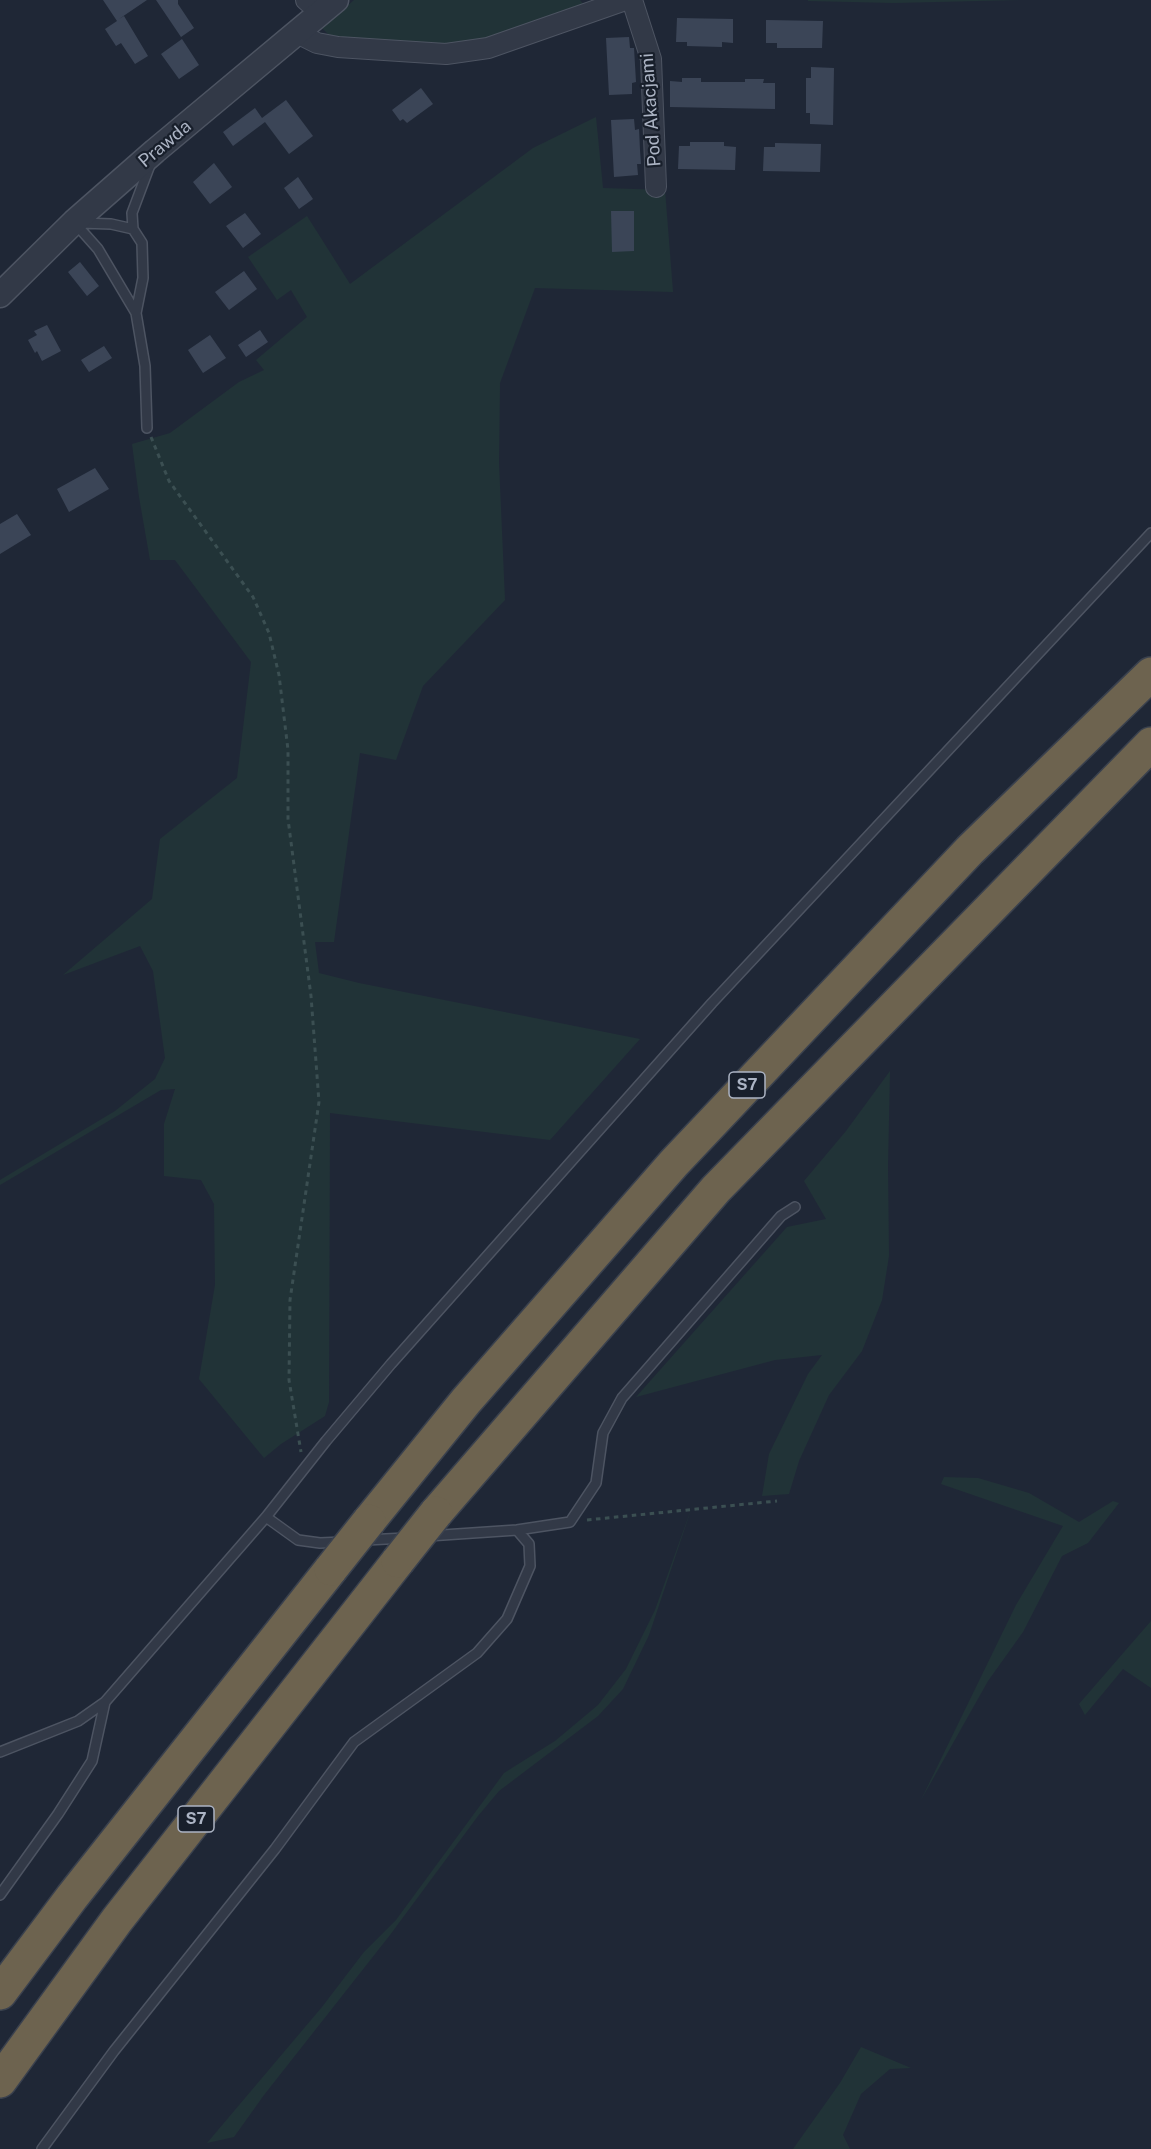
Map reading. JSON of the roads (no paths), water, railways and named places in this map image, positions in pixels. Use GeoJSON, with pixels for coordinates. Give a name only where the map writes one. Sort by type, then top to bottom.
{"type":"FeatureCollection","features":[{"type":"Feature","properties":{"kind":"highway","name":"S7"},"geometry":{"type":"LineString","coordinates":[[0,1993],[79,1888],[466,1401],[674,1163],[970,850],[1151,674]]}},
{"type":"Feature","properties":{"kind":"highway","name":"S7"},"geometry":{"type":"LineString","coordinates":[[0,2081],[117,1920],[436,1513],[716,1189],[1151,744]]}},
{"type":"Feature","properties":{"kind":"street"},"geometry":{"type":"LineString","coordinates":[[297,33],[316,43],[338,47],[446,54],[488,48],[626,0]]}},
{"type":"Feature","properties":{"kind":"street","name":"Pod Akacjami"},"geometry":{"type":"LineString","coordinates":[[632,0],[651,59],[656,187]]}},
{"type":"Feature","properties":{"kind":"street","name":"Prawda"},"geometry":{"type":"LineString","coordinates":[[0,295],[74,222],[154,151],[297,33],[321,4]]}},
{"type":"Feature","properties":{"kind":"lane"},"geometry":{"type":"LineString","coordinates":[[136,314],[143,278],[142,243],[133,229],[132,213],[154,151]]}},
{"type":"Feature","properties":{"kind":"lane"},"geometry":{"type":"LineString","coordinates":[[74,222],[111,224],[133,229]]}},
{"type":"Feature","properties":{"kind":"lane"},"geometry":{"type":"LineString","coordinates":[[74,222],[98,249],[136,314],[145,366],[147,428]]}},
{"type":"Feature","properties":{"kind":"lane"},"geometry":{"type":"LineString","coordinates":[[0,1752],[78,1721],[105,1702],[266,1517],[303,1468],[391,1364],[690,1028],[1151,533]]}},
{"type":"Feature","properties":{"kind":"lane"},"geometry":{"type":"LineString","coordinates":[[266,1517],[298,1540],[320,1544],[517,1530],[570,1522],[596,1483],[603,1432],[622,1398],[781,1216],[795,1207]]}},
{"type":"Feature","properties":{"kind":"lane"},"geometry":{"type":"LineString","coordinates":[[42,2149],[114,2051],[275,1849],[354,1742],[477,1653],[507,1618],[530,1566],[529,1544],[517,1530]]}},
{"type":"Feature","properties":{"kind":"lane"},"geometry":{"type":"LineString","coordinates":[[0,1895],[58,1814],[92,1761],[105,1702]]}}]}
